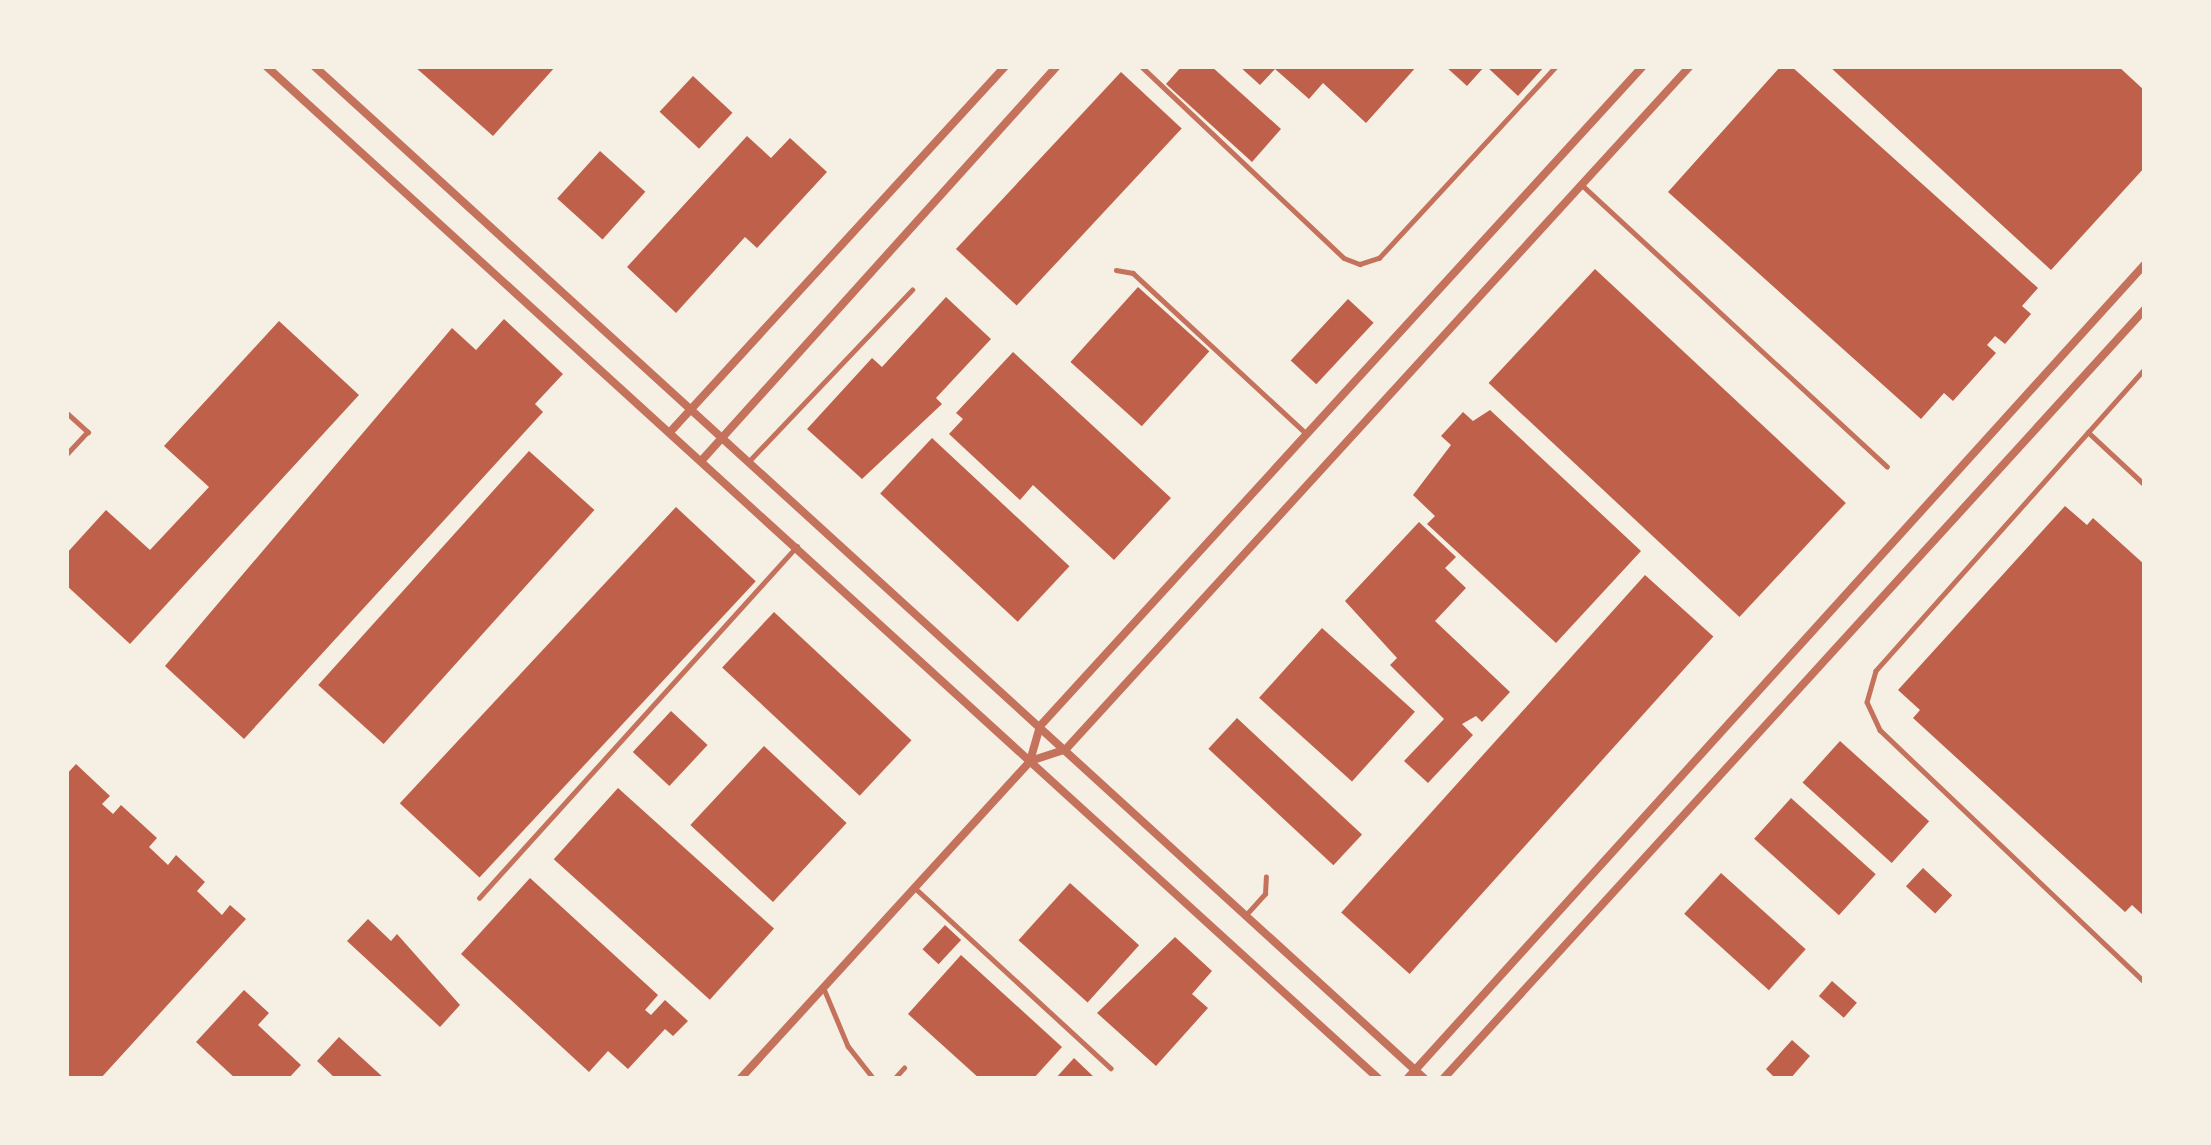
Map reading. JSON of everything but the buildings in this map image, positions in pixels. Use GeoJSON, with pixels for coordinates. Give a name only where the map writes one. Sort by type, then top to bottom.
{"type":"FeatureCollection","features":[{"type":"Feature","properties":{"kind":"street"},"geometry":{"type":"LineString","coordinates":[[266,66],[1378,1079]]}},
{"type":"Feature","properties":{"kind":"street"},"geometry":{"type":"LineString","coordinates":[[314,66],[1424,1079]]}},
{"type":"Feature","properties":{"kind":"street"},"geometry":{"type":"LineString","coordinates":[[671,431],[1005,66]]}},
{"type":"Feature","properties":{"kind":"street"},"geometry":{"type":"LineString","coordinates":[[702,460],[1057,66]]}},
{"type":"Feature","properties":{"kind":"street"},"geometry":{"type":"LineString","coordinates":[[740,1079],[1030,761],[1040,726],[1643,66]]}},
{"type":"Feature","properties":{"kind":"street"},"geometry":{"type":"LineString","coordinates":[[1030,761],[1066,749],[1690,66]]}},
{"type":"Feature","properties":{"kind":"street"},"geometry":{"type":"LineString","coordinates":[[1408,1079],[1411,1066],[2145,264]]}},
{"type":"Feature","properties":{"kind":"street"},"geometry":{"type":"LineString","coordinates":[[1443,1079],[2145,309]]}},
{"type":"Feature","properties":{"kind":"lane"},"geometry":{"type":"LineString","coordinates":[[1141,66],[1344,258],[1360,264],[1383,254],[1556,66]]}},
{"type":"Feature","properties":{"kind":"lane"},"geometry":{"type":"LineString","coordinates":[[1582,185],[1887,466]]}},
{"type":"Feature","properties":{"kind":"lane"},"geometry":{"type":"LineString","coordinates":[[1116,270],[1133,273],[1307,434]]}},
{"type":"Feature","properties":{"kind":"lane"},"geometry":{"type":"LineString","coordinates":[[746,464],[912,290]]}},
{"type":"Feature","properties":{"kind":"lane"},"geometry":{"type":"LineString","coordinates":[[2144,979],[1880,730],[1867,702],[1876,671],[2145,369]]}},
{"type":"Feature","properties":{"kind":"lane"},"geometry":{"type":"LineString","coordinates":[[66,412],[88,432],[66,456]]}},
{"type":"Feature","properties":{"kind":"lane"},"geometry":{"type":"LineString","coordinates":[[2088,432],[2145,485]]}},
{"type":"Feature","properties":{"kind":"lane"},"geometry":{"type":"LineString","coordinates":[[479,898],[796,546]]}},
{"type":"Feature","properties":{"kind":"lane"},"geometry":{"type":"LineString","coordinates":[[1245,916],[1265,894],[1266,877]]}},
{"type":"Feature","properties":{"kind":"lane"},"geometry":{"type":"LineString","coordinates":[[914,888],[1112,1068]]}},
{"type":"Feature","properties":{"kind":"lane"},"geometry":{"type":"LineString","coordinates":[[824,987],[848,1046],[874,1079]]}},
{"type":"Feature","properties":{"kind":"lane"},"geometry":{"type":"LineString","coordinates":[[894,1079],[904,1068]]}}]}
